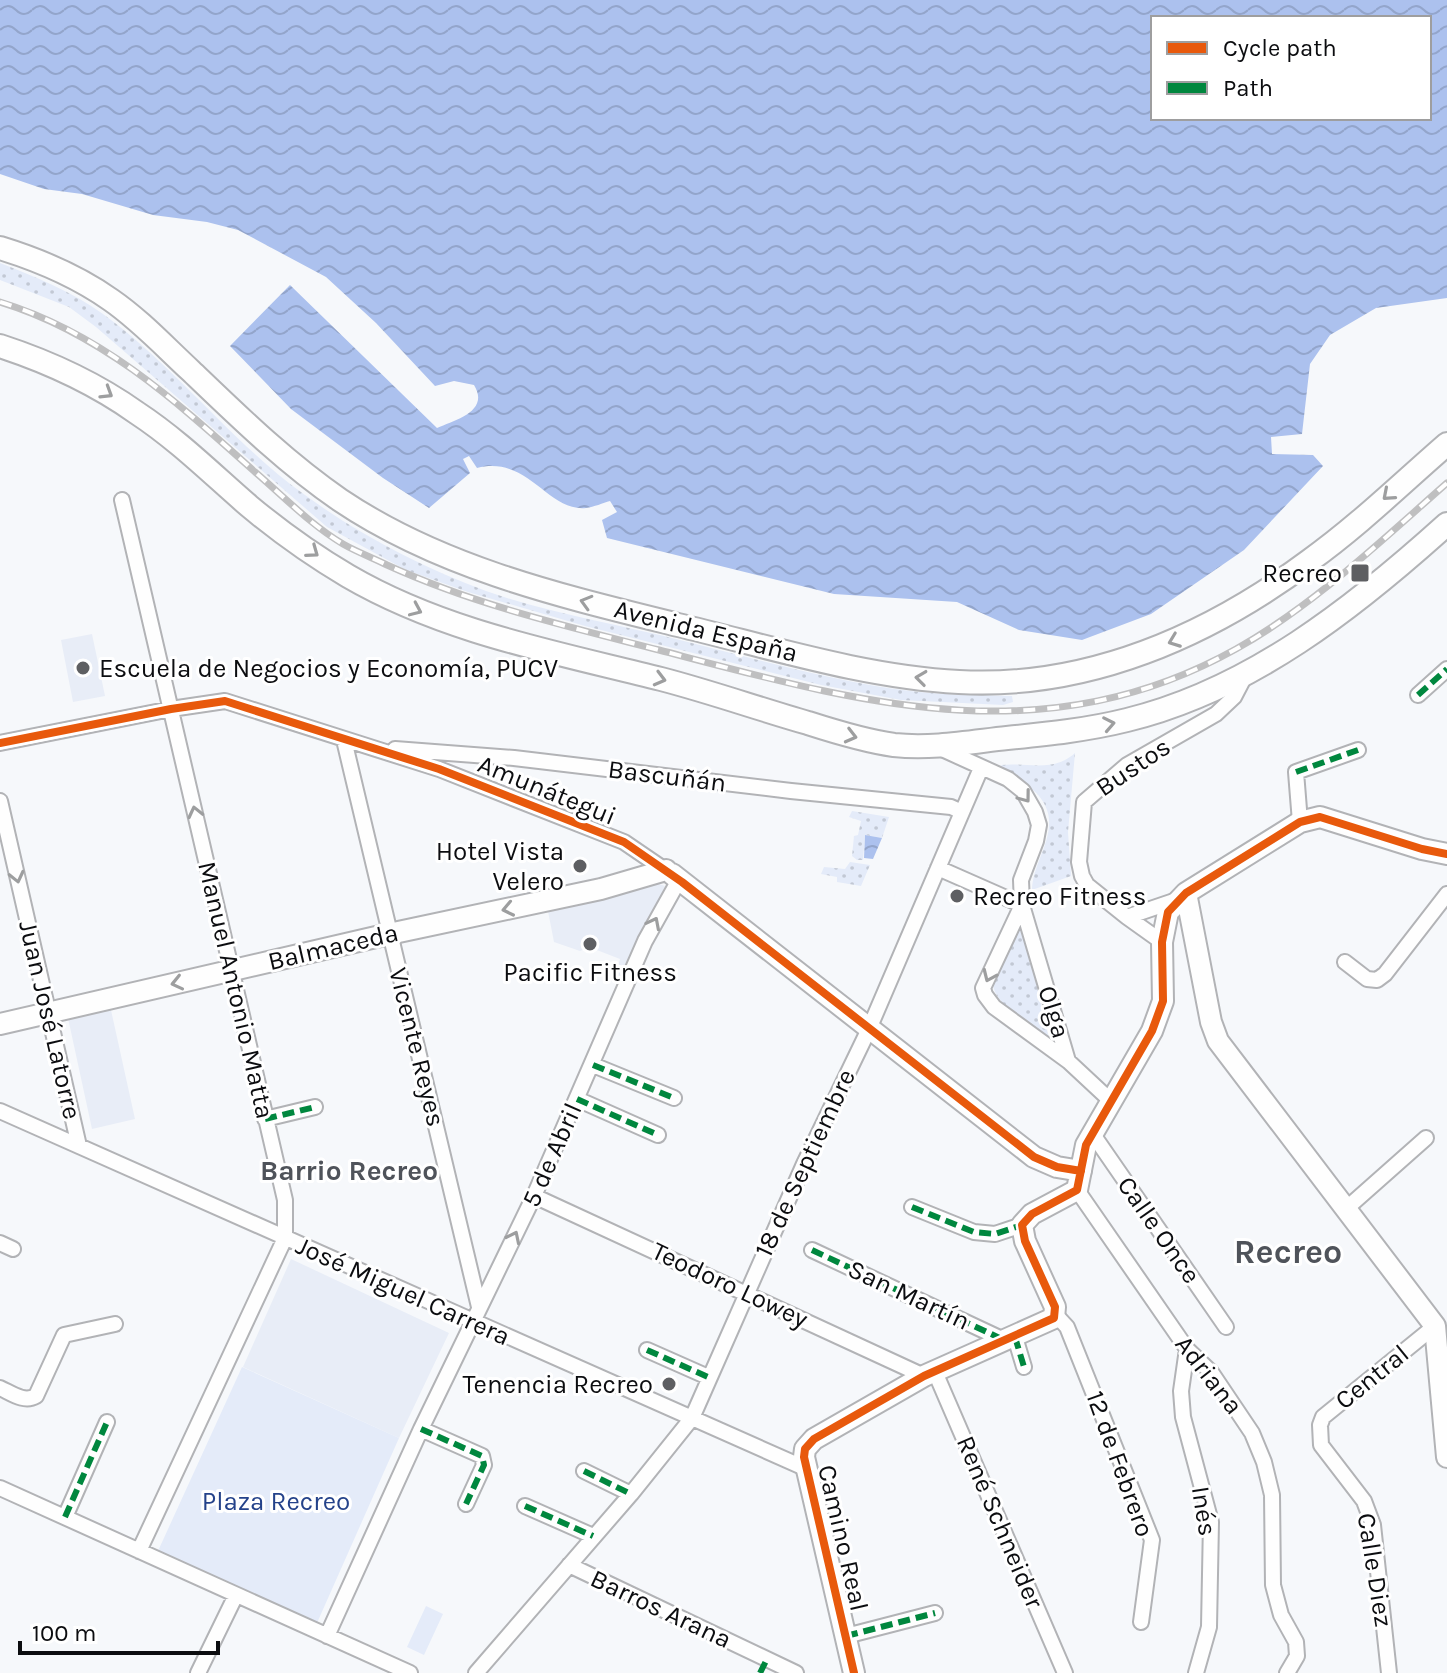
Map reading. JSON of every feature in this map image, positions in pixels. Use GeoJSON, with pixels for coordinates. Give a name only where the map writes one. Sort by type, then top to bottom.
{"type":"FeatureCollection","features":[{"type":"Feature","properties":{"kind":"main road","name":"Avenida España"},"geometry":{"type":"LineString","coordinates":[[0,248],[71,276],[115,302],[286,460],[358,512],[417,544],[478,569],[591,603],[862,669],[917,678],[974,683],[1047,678],[1125,660],[1192,634],[1309,562],[1447,444]]}},
{"type":"Feature","properties":{"kind":"main road"},"geometry":{"type":"LineString","coordinates":[[0,346],[72,374],[112,396],[196,458],[252,508],[322,560],[376,591],[429,615],[507,641],[684,685],[853,737],[894,745],[934,746],[1072,731],[1170,707],[1246,674],[1306,638],[1447,524]]}},
{"type":"Feature","properties":{"kind":"street","name":"Manuel Antonio Matta"},"geometry":{"type":"LineString","coordinates":[[122,500],[285,1200],[285,1238],[139,1551]]}},
{"type":"Feature","properties":{"kind":"street"},"geometry":{"type":"LineString","coordinates":[[1418,695],[1447,669]]}},
{"type":"Feature","properties":{"kind":"street","name":"Bustos"},"geometry":{"type":"LineString","coordinates":[[1162,942],[1087,885],[1079,862],[1084,802],[1127,765],[1216,714],[1234,697],[1246,674]]}},
{"type":"Feature","properties":{"kind":"street","name":"Amunátegui"},"geometry":{"type":"LineString","coordinates":[[0,743],[225,701],[439,769],[624,842],[672,875],[1034,1157],[1079,1181]]}},
{"type":"Feature","properties":{"kind":"street","name":"Vicente Reyes"},"geometry":{"type":"LineString","coordinates":[[344,740],[479,1307]]}},
{"type":"Feature","properties":{"kind":"street","name":"Olga"},"geometry":{"type":"LineString","coordinates":[[934,746],[955,753],[1016,785],[1035,812],[1039,825],[1021,880],[1022,905],[1068,1061],[1112,1102]]}},
{"type":"Feature","properties":{"kind":"street","name":"Bascuñán"},"geometry":{"type":"LineString","coordinates":[[371,748],[514,758],[951,807],[962,812]]}},
{"type":"Feature","properties":{"kind":"street"},"geometry":{"type":"LineString","coordinates":[[1300,822],[1296,772],[1358,750]]}},
{"type":"Feature","properties":{"kind":"street","name":"18 de Septiembre"},"geometry":{"type":"LineString","coordinates":[[476,1673],[631,1494],[692,1418],[746,1292],[869,1029],[981,768]]}},
{"type":"Feature","properties":{"kind":"street","name":"Juan José Latorre"},"geometry":{"type":"LineString","coordinates":[[0,801],[79,1146]]}},
{"type":"Feature","properties":{"kind":"street"},"geometry":{"type":"LineString","coordinates":[[1127,917],[1182,897],[1300,822],[1320,817],[1447,854]]}},
{"type":"Feature","properties":{"kind":"street"},"geometry":{"type":"LineString","coordinates":[[938,868],[1022,905],[983,988],[985,995],[994,1007],[1068,1061]]}},
{"type":"Feature","properties":{"kind":"street","name":"Balmaceda"},"geometry":{"type":"LineString","coordinates":[[0,1024],[389,934],[672,875]]}},
{"type":"Feature","properties":{"kind":"street","name":"5 de Abril"},"geometry":{"type":"LineString","coordinates":[[327,1636],[421,1429],[534,1196],[593,1065],[672,875]]}},
{"type":"Feature","properties":{"kind":"street"},"geometry":{"type":"LineString","coordinates":[[1345,962],[1367,979],[1377,980],[1385,974],[1447,894]]}},
{"type":"Feature","properties":{"kind":"street"},"geometry":{"type":"LineString","coordinates":[[912,1207],[974,1232],[995,1234],[1022,1225],[1032,1214],[1079,1181],[1082,1157],[1092,1133],[1152,1031],[1163,1001],[1162,942],[1168,912],[1182,897]]}},
{"type":"Feature","properties":{"kind":"street"},"geometry":{"type":"LineString","coordinates":[[1182,897],[1218,1041],[1435,1326],[1447,1457]]}},
{"type":"Feature","properties":{"kind":"street"},"geometry":{"type":"LineString","coordinates":[[593,1065],[674,1098]]}},
{"type":"Feature","properties":{"kind":"street"},"geometry":{"type":"LineString","coordinates":[[577,1099],[658,1135]]}},
{"type":"Feature","properties":{"kind":"street"},"geometry":{"type":"LineString","coordinates":[[265,1119],[315,1107]]}},
{"type":"Feature","properties":{"kind":"street","name":"José Miguel Carrera"},"geometry":{"type":"LineString","coordinates":[[0,1111],[807,1469]]}},
{"type":"Feature","properties":{"kind":"street","name":"Calle Once"},"geometry":{"type":"LineString","coordinates":[[1092,1133],[1226,1327]]}},
{"type":"Feature","properties":{"kind":"street"},"geometry":{"type":"LineString","coordinates":[[1347,1208],[1426,1138]]}},
{"type":"Feature","properties":{"kind":"street","name":"Adriana"},"geometry":{"type":"LineString","coordinates":[[1079,1181],[1187,1349],[1211,1372],[1252,1433],[1264,1462],[1272,1495],[1273,1585],[1281,1615],[1296,1642],[1297,1656],[1287,1673]]}},
{"type":"Feature","properties":{"kind":"street","name":"Teodoro Lowey"},"geometry":{"type":"LineString","coordinates":[[534,1196],[930,1374]]}},
{"type":"Feature","properties":{"kind":"street"},"geometry":{"type":"LineString","coordinates":[[1022,1225],[1025,1241],[1055,1307],[1055,1314]]}},
{"type":"Feature","properties":{"kind":"street","name":"San Martín"},"geometry":{"type":"LineString","coordinates":[[812,1250],[1010,1339]]}},
{"type":"Feature","properties":{"kind":"street","name":"Camino Real"},"geometry":{"type":"LineString","coordinates":[[854,1673],[804,1457],[808,1443],[930,1374],[1051,1321],[1055,1314]]}},
{"type":"Feature","properties":{"kind":"street","name":"12 de Febrero"},"geometry":{"type":"LineString","coordinates":[[1055,1314],[1067,1327],[1152,1540],[1141,1622]]}},
{"type":"Feature","properties":{"kind":"street"},"geometry":{"type":"LineString","coordinates":[[0,1388],[31,1399],[36,1396],[64,1335],[115,1324]]}},
{"type":"Feature","properties":{"kind":"street","name":"Central"},"geometry":{"type":"LineString","coordinates":[[1319,1434],[1323,1417],[1435,1326]]}},
{"type":"Feature","properties":{"kind":"street"},"geometry":{"type":"LineString","coordinates":[[1010,1339],[1024,1367]]}},
{"type":"Feature","properties":{"kind":"street","name":"Inés"},"geometry":{"type":"LineString","coordinates":[[1187,1349],[1181,1391],[1183,1417],[1211,1522],[1209,1627],[1196,1673]]}},
{"type":"Feature","properties":{"kind":"street"},"geometry":{"type":"LineString","coordinates":[[647,1350],[708,1377]]}},
{"type":"Feature","properties":{"kind":"street","name":"René Schneider"},"geometry":{"type":"LineString","coordinates":[[930,1374],[1065,1673]]}},
{"type":"Feature","properties":{"kind":"street"},"geometry":{"type":"LineString","coordinates":[[65,1517],[107,1422]]}},
{"type":"Feature","properties":{"kind":"street"},"geometry":{"type":"LineString","coordinates":[[421,1429],[482,1456],[484,1465],[466,1504]]}},
{"type":"Feature","properties":{"kind":"street","name":"Calle Diez"},"geometry":{"type":"LineString","coordinates":[[1319,1434],[1326,1453],[1369,1511],[1389,1673]]}},
{"type":"Feature","properties":{"kind":"street"},"geometry":{"type":"LineString","coordinates":[[584,1471],[631,1494]]}},
{"type":"Feature","properties":{"kind":"street"},"geometry":{"type":"LineString","coordinates":[[0,1488],[410,1673]]}},
{"type":"Feature","properties":{"kind":"street"},"geometry":{"type":"LineString","coordinates":[[525,1506],[593,1536]]}},
{"type":"Feature","properties":{"kind":"street","name":"Barros Arana"},"geometry":{"type":"LineString","coordinates":[[569,1565],[764,1666],[796,1673]]}},
{"type":"Feature","properties":{"kind":"street"},"geometry":{"type":"LineString","coordinates":[[198,1673],[236,1595]]}},
{"type":"Feature","properties":{"kind":"street"},"geometry":{"type":"LineString","coordinates":[[846,1636],[935,1613]]}},
{"type":"Feature","properties":{"kind":"shaded area","name":"Escuela de Negocios y Economía, PUCV"},"geometry":{"type":"Polygon","coordinates":[[[92,634],[105,696],[73,702],[61,640],[92,634]]]}},
{"type":"Feature","properties":{"kind":"shaded area"},"geometry":{"type":"Polygon","coordinates":[[[646,880],[665,886],[626,977],[615,976],[620,959],[589,947],[580,951],[554,942],[546,901],[646,880]]]}},
{"type":"Feature","properties":{"kind":"shaded area"},"geometry":{"type":"Polygon","coordinates":[[[111,1010],[135,1119],[92,1129],[68,1018],[111,1010]]]}},
{"type":"Feature","properties":{"kind":"shaded area"},"geometry":{"type":"Polygon","coordinates":[[[291,1259],[449,1333],[399,1438],[243,1367],[291,1259]]]}},
{"type":"Feature","properties":{"kind":"green space"},"geometry":{"type":"Polygon","coordinates":[[[0,263],[66,291],[103,314],[155,357],[252,452],[305,495],[370,537],[439,572],[533,606],[823,675],[910,691],[1012,696],[1013,702],[1003,705],[901,700],[821,685],[585,626],[468,592],[406,570],[327,527],[69,307],[0,280],[0,263]]]}},
{"type":"Feature","properties":{"kind":"green space"},"geometry":{"type":"Polygon","coordinates":[[[1075,753],[1068,832],[1071,876],[1032,890],[1046,843],[1049,820],[1039,796],[1001,765],[1049,765],[1075,753]]]}},
{"type":"Feature","properties":{"kind":"green space"},"geometry":{"type":"Polygon","coordinates":[[[852,811],[889,817],[882,838],[865,835],[863,860],[852,856],[854,836],[858,835],[861,821],[849,817],[852,811]]]}},
{"type":"Feature","properties":{"kind":"green space"},"geometry":{"type":"Polygon","coordinates":[[[850,862],[870,865],[861,886],[837,882],[837,877],[821,874],[824,867],[845,869],[850,862]]]}},
{"type":"Feature","properties":{"kind":"green space"},"geometry":{"type":"Polygon","coordinates":[[[1018,924],[1024,928],[1049,1039],[1006,1006],[994,990],[997,968],[1018,924]]]}},
{"type":"Feature","properties":{"kind":"green space","name":"Plaza Recreo"},"geometry":{"type":"Polygon","coordinates":[[[242,1367],[399,1438],[317,1623],[158,1551],[242,1367]]]}},
{"type":"Feature","properties":{"kind":"green space"},"geometry":{"type":"Polygon","coordinates":[[[426,1606],[443,1614],[424,1655],[407,1647],[426,1606]]]}},
{"type":"Feature","properties":{"kind":"water"},"geometry":{"type":"Polygon","coordinates":[[[0,0],[1447,0],[1447,298],[1376,308],[1330,335],[1310,364],[1302,434],[1271,437],[1272,454],[1313,455],[1323,466],[1244,550],[1151,614],[1082,640],[1019,630],[957,602],[834,594],[607,538],[602,520],[617,512],[610,501],[586,508],[572,507],[510,469],[495,466],[477,468],[469,456],[463,459],[470,473],[429,508],[383,478],[291,409],[230,346],[290,285],[437,428],[461,418],[474,408],[478,394],[474,385],[454,381],[435,386],[376,323],[326,277],[238,230],[207,222],[153,215],[82,194],[44,189],[0,174],[0,0]]]}},
{"type":"Feature","properties":{"kind":"water"},"geometry":{"type":"Polygon","coordinates":[[[865,835],[882,838],[873,859],[864,858],[865,835]]]}},
{"type":"Feature","properties":{"kind":"railway"},"geometry":{"type":"LineString","coordinates":[[0,302],[72,332],[136,372],[197,420],[320,528],[343,544],[387,565],[487,603],[733,669],[878,701],[949,710],[1021,710],[1092,702],[1164,682],[1236,649],[1292,613],[1346,572],[1447,483]]}},
{"type":"Feature","properties":{"kind":"marked path"},"geometry":{"type":"LineString","coordinates":[[1418,695],[1447,669]]}},
{"type":"Feature","properties":{"kind":"marked path"},"geometry":{"type":"LineString","coordinates":[[1296,772],[1358,750]]}},
{"type":"Feature","properties":{"kind":"marked path"},"geometry":{"type":"LineString","coordinates":[[593,1065],[674,1098]]}},
{"type":"Feature","properties":{"kind":"marked path"},"geometry":{"type":"LineString","coordinates":[[577,1099],[658,1135]]}},
{"type":"Feature","properties":{"kind":"marked path"},"geometry":{"type":"LineString","coordinates":[[265,1119],[315,1107]]}},
{"type":"Feature","properties":{"kind":"marked path"},"geometry":{"type":"LineString","coordinates":[[912,1207],[974,1232],[995,1234],[1022,1225]]}},
{"type":"Feature","properties":{"kind":"marked path"},"geometry":{"type":"LineString","coordinates":[[812,1250],[1006,1341]]}},
{"type":"Feature","properties":{"kind":"marked path"},"geometry":{"type":"LineString","coordinates":[[1015,1337],[1024,1367]]}},
{"type":"Feature","properties":{"kind":"marked path"},"geometry":{"type":"LineString","coordinates":[[647,1350],[708,1377]]}},
{"type":"Feature","properties":{"kind":"marked path"},"geometry":{"type":"LineString","coordinates":[[65,1517],[107,1422]]}},
{"type":"Feature","properties":{"kind":"marked path"},"geometry":{"type":"LineString","coordinates":[[421,1429],[482,1456],[484,1465],[466,1504]]}},
{"type":"Feature","properties":{"kind":"marked path"},"geometry":{"type":"LineString","coordinates":[[584,1471],[631,1494]]}},
{"type":"Feature","properties":{"kind":"marked path"},"geometry":{"type":"LineString","coordinates":[[525,1506],[593,1536]]}},
{"type":"Feature","properties":{"kind":"marked path"},"geometry":{"type":"LineString","coordinates":[[846,1636],[935,1613]]}},
{"type":"Feature","properties":{"kind":"marked path"},"geometry":{"type":"LineString","coordinates":[[760,1673],[767,1659]]}},
{"type":"Feature","properties":{"kind":"cycle path"},"geometry":{"type":"LineString","coordinates":[[0,743],[225,701],[439,769],[624,842],[682,882],[1034,1157],[1057,1167],[1081,1171]]}},
{"type":"Feature","properties":{"kind":"cycle path"},"geometry":{"type":"LineString","coordinates":[[854,1673],[804,1457],[805,1449],[814,1439],[924,1376],[1054,1318],[1055,1307],[1025,1241],[1022,1225],[1032,1214],[1077,1190],[1086,1145],[1152,1031],[1163,1001],[1162,942],[1168,912],[1186,893],[1300,822],[1320,817],[1447,854]]}},
{"type":"Feature","properties":{"kind":"place","name":"Recreo"},"geometry":{"type":"Point","coordinates":[1360,573]}},
{"type":"Feature","properties":{"kind":"place","name":"Escuela de Negocios y Economía, PUCV"},"geometry":{"type":"Point","coordinates":[83,668]}},
{"type":"Feature","properties":{"kind":"place","name":"Hotel Vista Velero"},"geometry":{"type":"Point","coordinates":[580,866]}},
{"type":"Feature","properties":{"kind":"place","name":"Recreo Fitness"},"geometry":{"type":"Point","coordinates":[957,896]}},
{"type":"Feature","properties":{"kind":"place","name":"Pacific Fitness"},"geometry":{"type":"Point","coordinates":[590,944]}},
{"type":"Feature","properties":{"kind":"place","name":"Tenencia Recreo"},"geometry":{"type":"Point","coordinates":[669,1384]}},
{"type":"Feature","properties":{"kind":"district","name":"Barrio Recreo"},"geometry":{"type":"Point","coordinates":[349,1170]}},
{"type":"Feature","properties":{"kind":"district","name":"Recreo"},"geometry":{"type":"Point","coordinates":[1288,1252]}}]}
